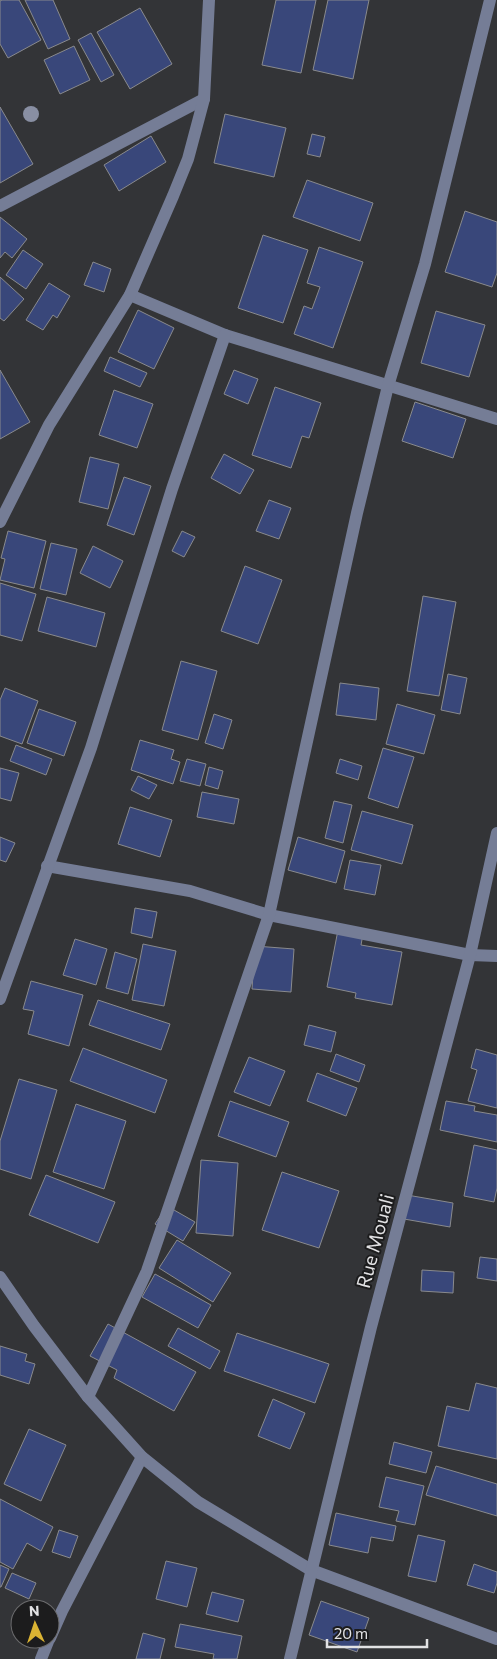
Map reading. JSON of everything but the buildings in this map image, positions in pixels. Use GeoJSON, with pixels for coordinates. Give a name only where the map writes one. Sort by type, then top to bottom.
{"type":"FeatureCollection","features":[{"type":"Feature","properties":{"kind":"street"},"geometry":{"type":"LineString","coordinates":[[0,522],[4,504],[49,425],[130,295],[188,159],[204,99],[209,0]]}},
{"type":"Feature","properties":{"kind":"street"},"geometry":{"type":"LineString","coordinates":[[88,1397],[147,1271],[269,915],[356,513],[388,386],[425,264],[490,0]]}},
{"type":"Feature","properties":{"kind":"street"},"geometry":{"type":"LineString","coordinates":[[0,206],[204,99]]}},
{"type":"Feature","properties":{"kind":"street"},"geometry":{"type":"LineString","coordinates":[[130,295],[225,335],[497,419]]}},
{"type":"Feature","properties":{"kind":"street"},"geometry":{"type":"LineString","coordinates":[[0,999],[91,748],[169,498],[225,335]]}},
{"type":"Feature","properties":{"kind":"street","name":"Rue Mouali"},"geometry":{"type":"LineString","coordinates":[[290,1659],[371,1327],[470,955],[497,833]]}},
{"type":"Feature","properties":{"kind":"street"},"geometry":{"type":"LineString","coordinates":[[48,866],[190,891],[269,915],[470,955],[497,956]]}},
{"type":"Feature","properties":{"kind":"street"},"geometry":{"type":"LineString","coordinates":[[0,1277],[34,1326],[88,1397],[142,1457],[198,1502],[311,1570],[497,1639]]}},
{"type":"Feature","properties":{"kind":"street"},"geometry":{"type":"LineString","coordinates":[[60,1616],[142,1457]]}}]}
